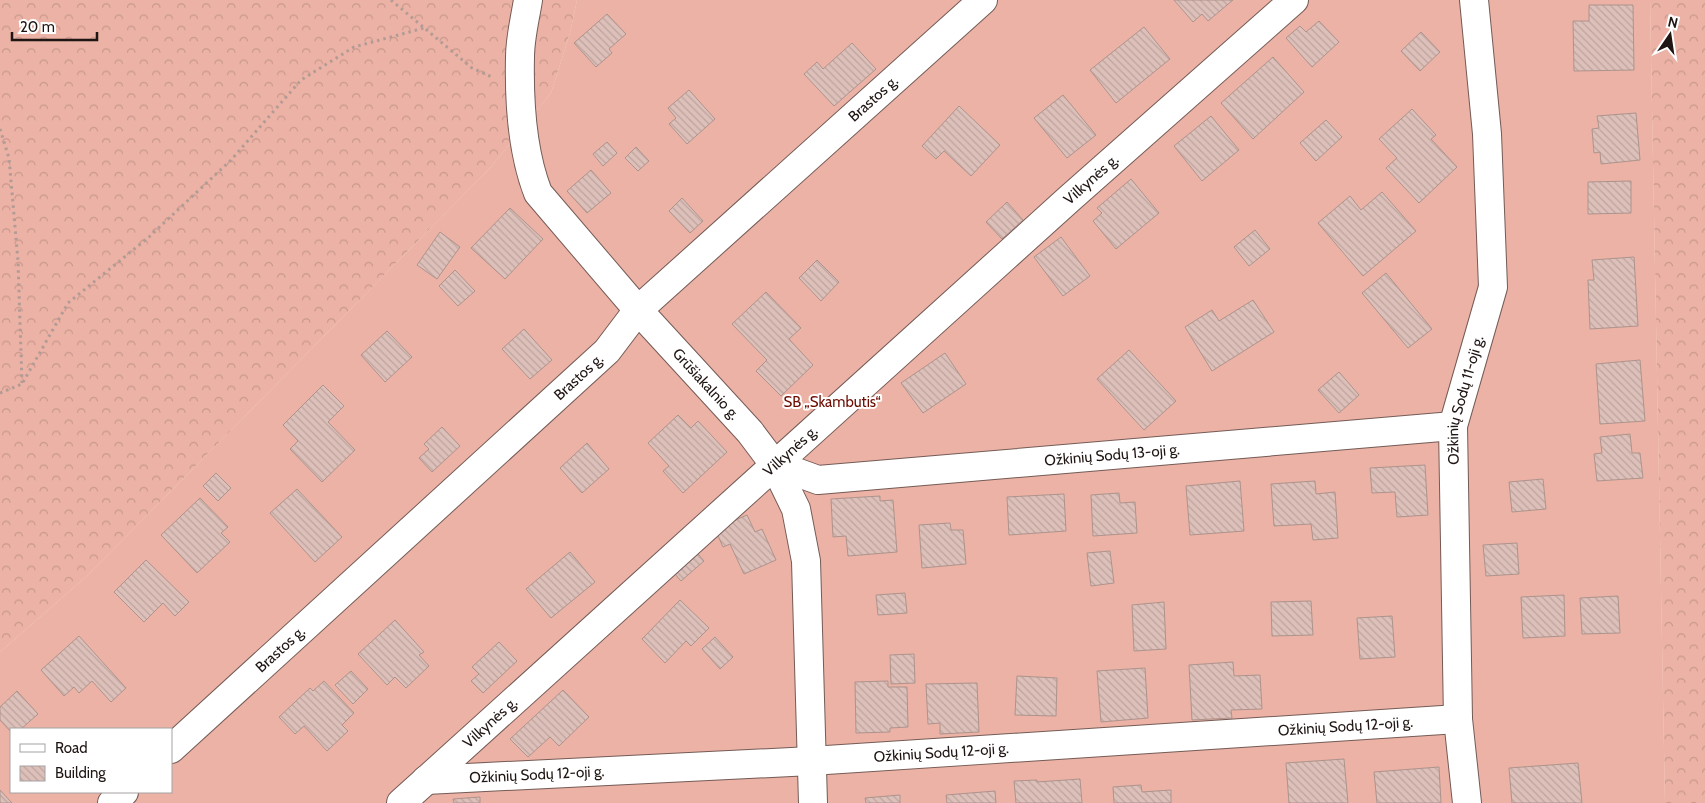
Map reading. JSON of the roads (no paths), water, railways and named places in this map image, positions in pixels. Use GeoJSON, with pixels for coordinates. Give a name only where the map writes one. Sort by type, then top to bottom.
{"type":"FeatureCollection","features":[{"type":"Feature","properties":{"kind":"street","name":"Grūšiakalnio g."},"geometry":{"type":"LineString","coordinates":[[528,0],[520,55],[520,89],[524,134],[530,166],[538,193],[638,310],[750,432],[774,464],[796,509],[806,561],[813,803]]}},
{"type":"Feature","properties":{"kind":"street","name":"Brastos g."},"geometry":{"type":"LineString","coordinates":[[172,748],[607,351],[638,310],[983,0]]}},
{"type":"Feature","properties":{"kind":"street","name":"Vilkynės g."},"geometry":{"type":"LineString","coordinates":[[401,803],[1062,205],[1294,0]]}},
{"type":"Feature","properties":{"kind":"street","name":"Ožkinių Sodų 11-oji g."},"geometry":{"type":"LineString","coordinates":[[1467,803],[1458,719],[1453,426],[1493,287],[1487,134],[1474,0]]}},
{"type":"Feature","properties":{"kind":"street","name":"Ožkinių Sodų 13-oji g."},"geometry":{"type":"LineString","coordinates":[[774,464],[818,480],[1453,426]]}},
{"type":"Feature","properties":{"kind":"street","name":"Ožkinių Sodų 12-oji g."},"geometry":{"type":"LineString","coordinates":[[426,780],[811,761],[1458,719]]}},
{"type":"Feature","properties":{"kind":"street"},"geometry":{"type":"LineString","coordinates":[[112,803],[123,793]]}},
{"type":"Feature","properties":{"kind":"park label","name":"SB „Skambutis“"},"geometry":{"type":"Point","coordinates":[832,402]}}]}
